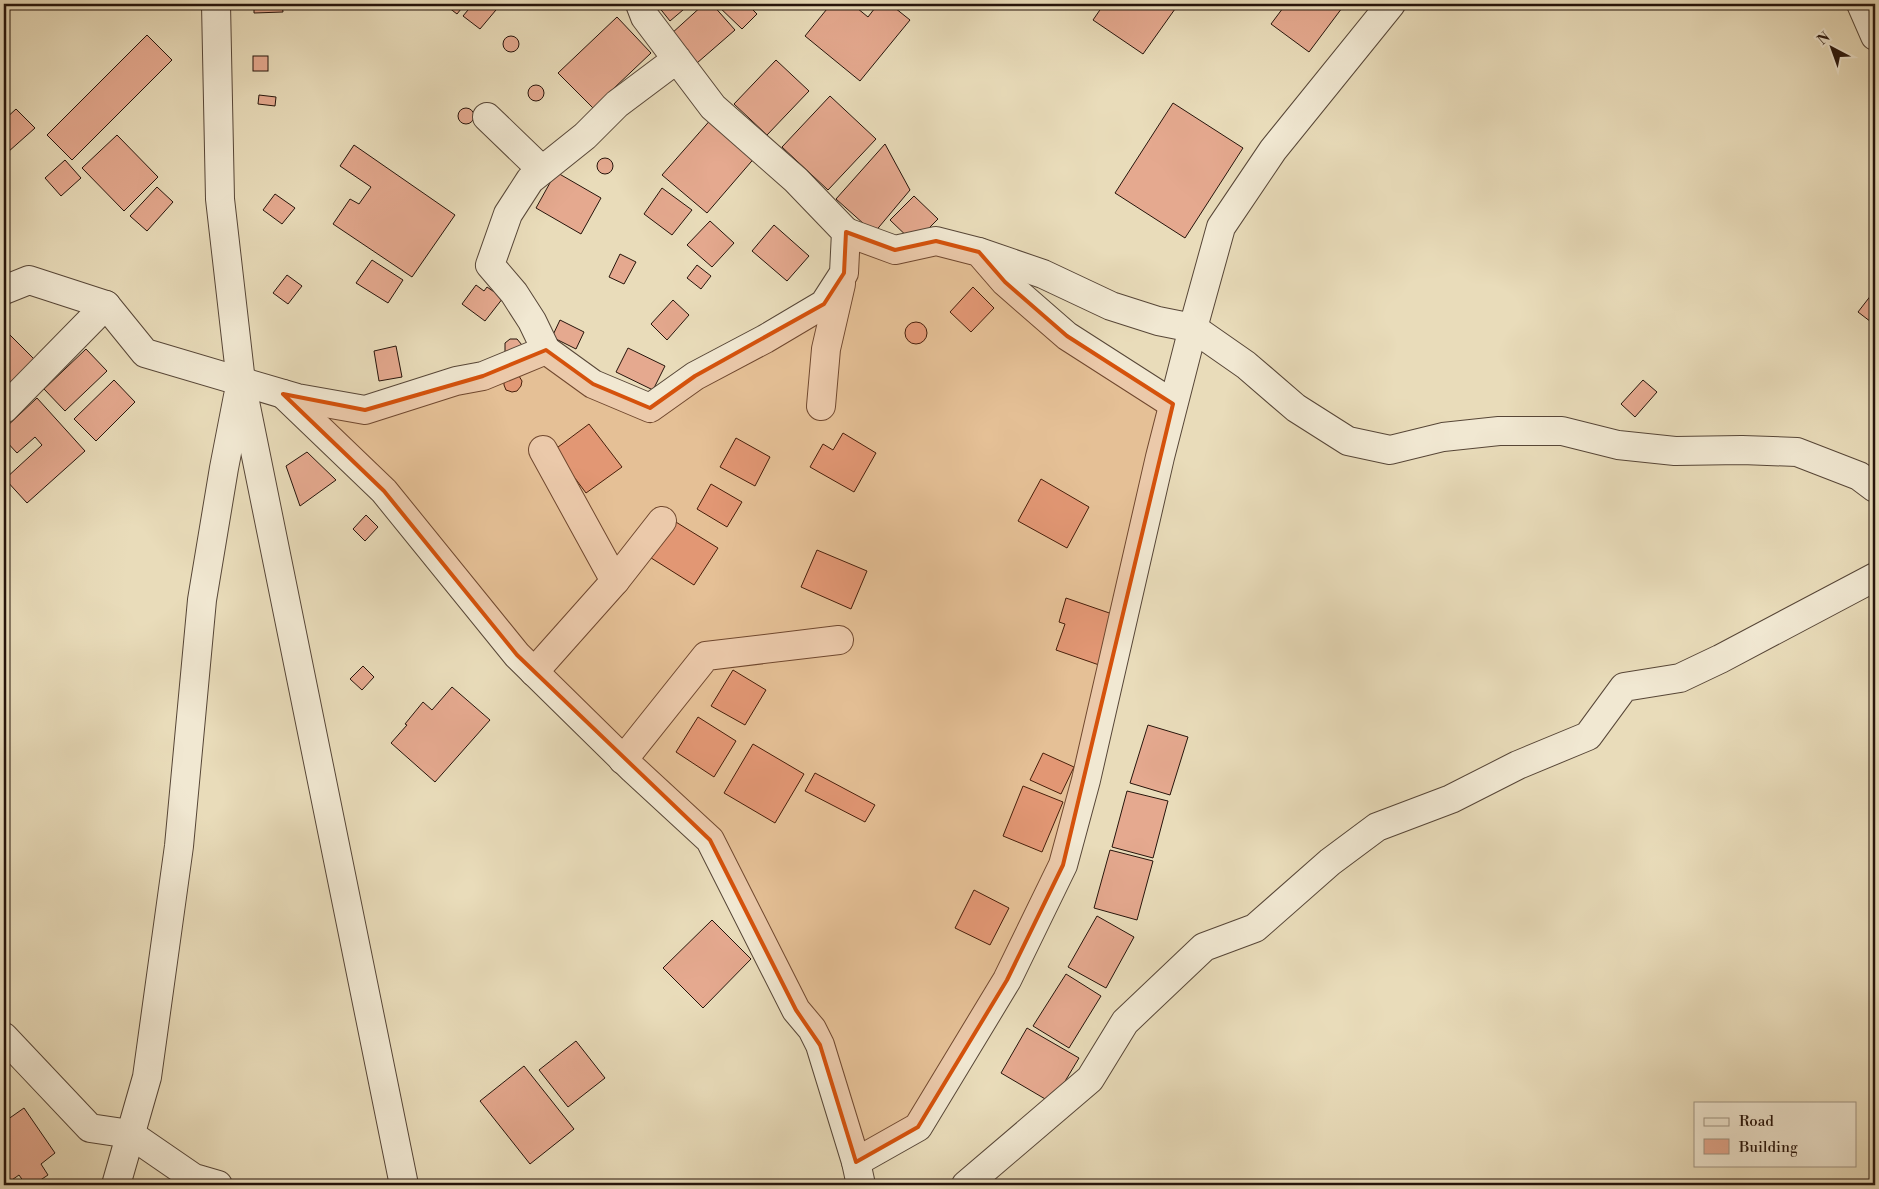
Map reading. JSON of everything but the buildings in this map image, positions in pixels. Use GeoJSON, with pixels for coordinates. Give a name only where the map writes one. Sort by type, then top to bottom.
{"type":"FeatureCollection","features":[{"type":"Feature","properties":{"kind":"street"},"geometry":{"type":"LineString","coordinates":[[216,4],[220,199],[241,382],[404,1185]]}},
{"type":"Feature","properties":{"kind":"street"},"geometry":{"type":"LineString","coordinates":[[640,4],[645,17],[713,107],[796,180],[846,232],[895,250],[936,241],[979,252],[1043,274],[1111,306],[1158,321],[1192,328],[1246,365],[1296,408],[1348,441],[1390,450],[1443,437],[1498,431],[1562,431],[1618,446],[1675,451],[1742,450],[1797,452],[1859,476],[1875,488]]}},
{"type":"Feature","properties":{"kind":"street"},"geometry":{"type":"LineString","coordinates":[[283,394],[384,491],[517,655],[623,760],[710,840],[796,1010],[812,1029],[820,1045],[859,1174],[918,1127],[1007,980],[1063,865],[1086,780],[1173,404],[1192,328],[1221,227],[1273,150],[1392,4]]}},
{"type":"Feature","properties":{"kind":"street"},"geometry":{"type":"LineString","coordinates":[[1860,4],[1875,36]]}},
{"type":"Feature","properties":{"kind":"street"},"geometry":{"type":"LineString","coordinates":[[677,59],[617,104],[584,136],[530,180],[508,214],[490,265],[514,294],[532,321],[546,350],[593,384],[650,408],[695,376],[765,339],[824,304],[844,273]]}},
{"type":"Feature","properties":{"kind":"street"},"geometry":{"type":"LineString","coordinates":[[487,117],[542,170]]}},
{"type":"Feature","properties":{"kind":"street"},"geometry":{"type":"LineString","coordinates":[[821,406],[826,349],[844,273],[846,232]]}},
{"type":"Feature","properties":{"kind":"street"},"geometry":{"type":"LineString","coordinates":[[979,252],[1006,282],[1067,336],[1173,404]]}},
{"type":"Feature","properties":{"kind":"street"},"geometry":{"type":"LineString","coordinates":[[4,290],[29,280],[106,305],[145,353],[297,398],[364,410],[456,381],[482,376],[546,350]]}},
{"type":"Feature","properties":{"kind":"street"},"geometry":{"type":"LineString","coordinates":[[4,410],[106,305]]}},
{"type":"Feature","properties":{"kind":"street"},"geometry":{"type":"LineString","coordinates":[[116,1185],[147,1077],[179,846],[202,600],[224,468],[241,382]]}},
{"type":"Feature","properties":{"kind":"street"},"geometry":{"type":"LineString","coordinates":[[543,450],[615,580]]}},
{"type":"Feature","properties":{"kind":"street"},"geometry":{"type":"LineString","coordinates":[[534,672],[615,580],[662,521]]}},
{"type":"Feature","properties":{"kind":"street"},"geometry":{"type":"LineString","coordinates":[[966,1185],[1090,1079],[1125,1022],[1204,948],[1255,928],[1330,862],[1377,827],[1451,799],[1518,765],[1588,736],[1624,687],[1680,678],[1720,659],[1875,577]]}},
{"type":"Feature","properties":{"kind":"street"},"geometry":{"type":"LineString","coordinates":[[623,760],[706,656],[839,640]]}},
{"type":"Feature","properties":{"kind":"street"},"geometry":{"type":"LineString","coordinates":[[4,1037],[90,1128],[130,1134],[194,1178],[218,1185]]}},
{"type":"Feature","properties":{"kind":"highlighted area"},"geometry":{"type":"Polygon","coordinates":[[[846,232],[895,250],[936,241],[979,252],[1005,282],[1067,336],[1173,404],[1063,865],[1007,980],[918,1127],[856,1162],[820,1045],[796,1010],[710,840],[517,655],[384,491],[283,394],[365,410],[483,376],[546,350],[593,384],[650,408],[695,376],[824,304],[844,273],[846,232]]]}}]}
